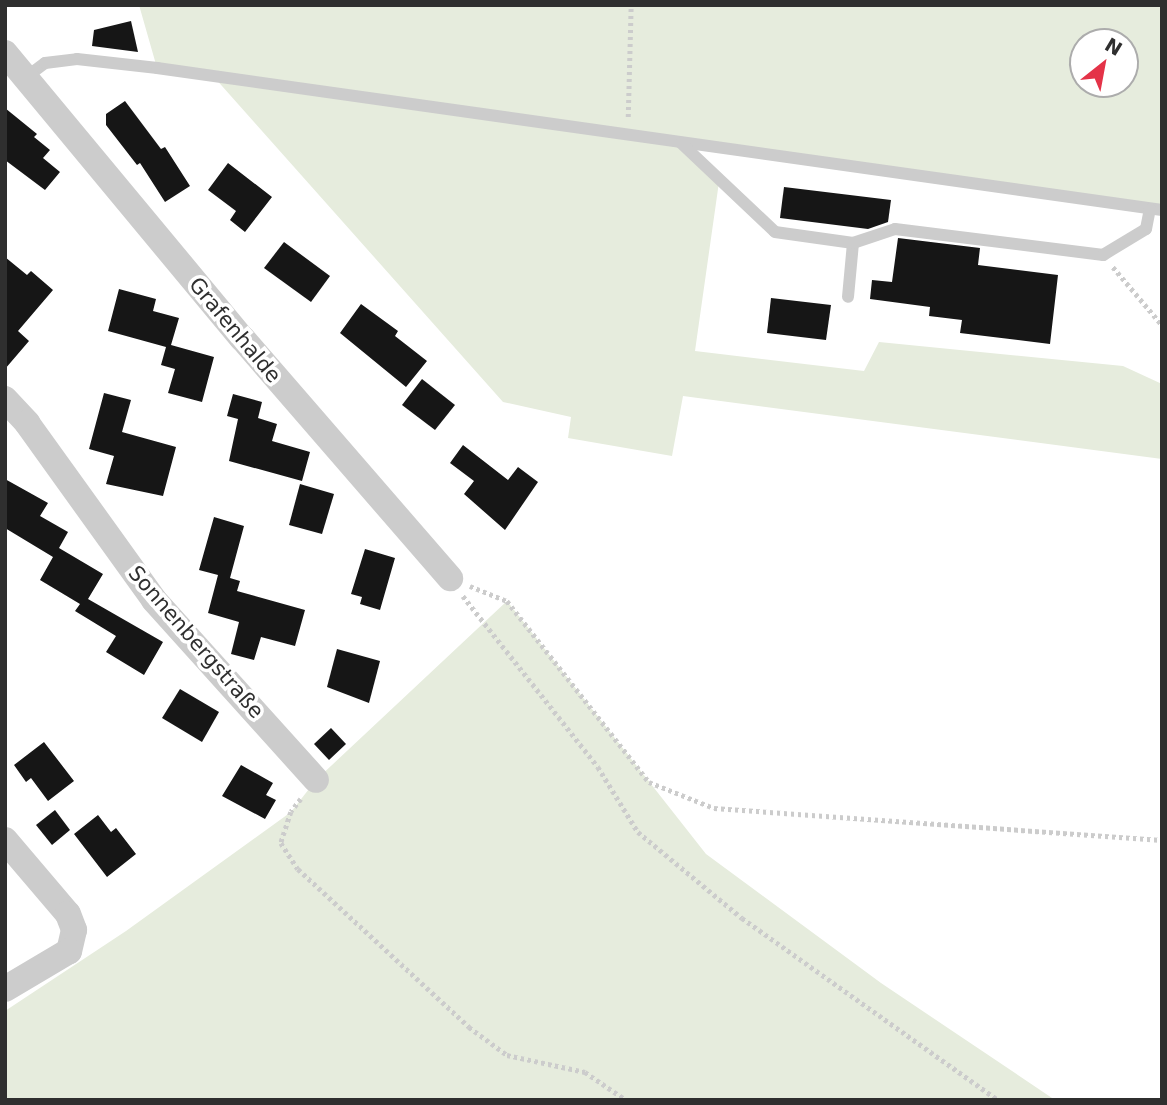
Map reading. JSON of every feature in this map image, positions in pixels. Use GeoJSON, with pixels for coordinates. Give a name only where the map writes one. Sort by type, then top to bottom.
{"type":"FeatureCollection","features":[{"type":"Feature","properties":{"kind":"street"},"geometry":{"type":"LineString","coordinates":[[5,53],[25,78]]}},
{"type":"Feature","properties":{"kind":"street","name":"Grafenhalde"},"geometry":{"type":"LineString","coordinates":[[25,78],[242,338],[450,578]]}},
{"type":"Feature","properties":{"kind":"street","name":"Sonnenbergstraße"},"geometry":{"type":"LineString","coordinates":[[5,399],[27,423],[154,600],[316,780]]}},
{"type":"Feature","properties":{"kind":"street"},"geometry":{"type":"LineString","coordinates":[[5,840],[68,914],[75,930],[69,951],[8,988]]}},
{"type":"Feature","properties":{"kind":"lane"},"geometry":{"type":"LineString","coordinates":[[25,78],[45,63],[77,59],[1156,209],[1146,229],[1103,255],[895,229],[853,243],[775,232],[681,143]]}},
{"type":"Feature","properties":{"kind":"lane"},"geometry":{"type":"LineString","coordinates":[[848,298],[853,243]]}},
{"type":"Feature","properties":{"kind":"path"},"geometry":{"type":"LineString","coordinates":[[627,135],[631,5]]}},
{"type":"Feature","properties":{"kind":"path"},"geometry":{"type":"LineString","coordinates":[[1103,255],[1162,325]]}},
{"type":"Feature","properties":{"kind":"path"},"geometry":{"type":"LineString","coordinates":[[450,578],[508,601],[649,782],[714,808],[1162,840]]}},
{"type":"Feature","properties":{"kind":"path"},"geometry":{"type":"LineString","coordinates":[[450,578],[598,767],[638,832],[742,918],[998,1100]]}},
{"type":"Feature","properties":{"kind":"path"},"geometry":{"type":"LineString","coordinates":[[316,780],[292,812],[281,844],[298,869],[469,1027],[507,1055],[585,1072],[626,1100]]}},
{"type":"Feature","properties":{"kind":"green space"},"geometry":{"type":"Polygon","coordinates":[[[139,5],[1162,5],[1162,210],[683,143],[719,182],[695,351],[864,371],[879,342],[1123,366],[1162,384],[1162,459],[683,396],[672,456],[568,438],[571,417],[503,402],[214,77],[157,68],[139,5]]]}},
{"type":"Feature","properties":{"kind":"green space"},"geometry":{"type":"Polygon","coordinates":[[[507,601],[706,854],[881,983],[1055,1100],[5,1100],[5,1011],[126,931],[291,812],[316,780],[507,601]]]}},
{"type":"Feature","properties":{"kind":"building"},"geometry":{"type":"Polygon","coordinates":[[[131,21],[138,52],[92,46],[94,30],[131,21]]]}},
{"type":"Feature","properties":{"kind":"building"},"geometry":{"type":"Polygon","coordinates":[[[125,101],[161,149],[165,147],[190,186],[165,202],[140,163],[137,165],[106,125],[106,114],[125,101]]]}},
{"type":"Feature","properties":{"kind":"building"},"geometry":{"type":"Polygon","coordinates":[[[5,108],[37,134],[34,137],[50,150],[43,158],[60,172],[45,190],[5,160],[5,108]]]}},
{"type":"Feature","properties":{"kind":"building"},"geometry":{"type":"Polygon","coordinates":[[[228,163],[272,197],[245,232],[230,220],[236,211],[208,190],[228,163]]]}},
{"type":"Feature","properties":{"kind":"building"},"geometry":{"type":"Polygon","coordinates":[[[784,187],[891,200],[888,222],[868,229],[780,218],[784,187]]]}},
{"type":"Feature","properties":{"kind":"building"},"geometry":{"type":"Polygon","coordinates":[[[898,238],[980,248],[978,265],[1058,275],[1050,344],[960,333],[962,320],[929,316],[930,307],[870,299],[872,280],[892,282],[898,238]]]}},
{"type":"Feature","properties":{"kind":"building"},"geometry":{"type":"Polygon","coordinates":[[[284,242],[330,276],[311,302],[264,268],[284,242]]]}},
{"type":"Feature","properties":{"kind":"building"},"geometry":{"type":"Polygon","coordinates":[[[5,257],[27,275],[31,271],[53,290],[18,331],[29,341],[5,369],[5,257]]]}},
{"type":"Feature","properties":{"kind":"building"},"geometry":{"type":"Polygon","coordinates":[[[119,289],[156,299],[153,311],[179,318],[171,345],[214,357],[202,402],[168,393],[175,369],[161,365],[166,347],[108,331],[119,289]]]}},
{"type":"Feature","properties":{"kind":"building"},"geometry":{"type":"Polygon","coordinates":[[[771,298],[831,305],[826,340],[767,333],[771,298]]]}},
{"type":"Feature","properties":{"kind":"building"},"geometry":{"type":"Polygon","coordinates":[[[361,304],[398,331],[395,336],[427,361],[406,387],[340,333],[361,304]]]}},
{"type":"Feature","properties":{"kind":"building"},"geometry":{"type":"Polygon","coordinates":[[[422,379],[455,405],[435,430],[402,405],[422,379]]]}},
{"type":"Feature","properties":{"kind":"building"},"geometry":{"type":"Polygon","coordinates":[[[104,393],[131,400],[122,432],[176,447],[163,496],[106,484],[114,456],[89,449],[104,393]]]}},
{"type":"Feature","properties":{"kind":"building"},"geometry":{"type":"Polygon","coordinates":[[[233,394],[262,402],[258,418],[277,424],[272,441],[310,452],[302,481],[229,461],[238,419],[227,416],[233,394]]]}},
{"type":"Feature","properties":{"kind":"building"},"geometry":{"type":"Polygon","coordinates":[[[463,445],[508,480],[518,467],[538,482],[505,530],[464,494],[474,481],[450,463],[463,445]]]}},
{"type":"Feature","properties":{"kind":"building"},"geometry":{"type":"Polygon","coordinates":[[[5,479],[48,503],[40,516],[68,532],[59,548],[103,574],[88,599],[163,642],[144,675],[106,652],[116,636],[75,611],[80,604],[40,580],[53,557],[5,528],[5,479]]]}},
{"type":"Feature","properties":{"kind":"building"},"geometry":{"type":"Polygon","coordinates":[[[300,484],[334,494],[322,534],[289,525],[300,484]]]}},
{"type":"Feature","properties":{"kind":"building"},"geometry":{"type":"Polygon","coordinates":[[[214,517],[244,526],[230,578],[240,581],[237,591],[305,610],[295,646],[261,637],[254,660],[231,654],[239,622],[208,613],[218,575],[199,570],[214,517]]]}},
{"type":"Feature","properties":{"kind":"building"},"geometry":{"type":"Polygon","coordinates":[[[365,549],[395,558],[380,610],[360,604],[362,597],[351,594],[365,549]]]}},
{"type":"Feature","properties":{"kind":"building"},"geometry":{"type":"Polygon","coordinates":[[[337,649],[380,661],[369,703],[327,687],[337,649]]]}},
{"type":"Feature","properties":{"kind":"building"},"geometry":{"type":"Polygon","coordinates":[[[180,689],[219,712],[202,742],[162,718],[180,689]]]}},
{"type":"Feature","properties":{"kind":"building"},"geometry":{"type":"Polygon","coordinates":[[[331,728],[346,744],[329,760],[314,744],[331,728]]]}},
{"type":"Feature","properties":{"kind":"building"},"geometry":{"type":"Polygon","coordinates":[[[44,742],[74,781],[48,801],[31,778],[26,782],[14,765],[44,742]]]}},
{"type":"Feature","properties":{"kind":"building"},"geometry":{"type":"Polygon","coordinates":[[[241,765],[273,783],[266,795],[276,800],[265,819],[222,796],[241,765]]]}},
{"type":"Feature","properties":{"kind":"building"},"geometry":{"type":"Polygon","coordinates":[[[55,810],[70,830],[52,845],[36,825],[55,810]]]}},
{"type":"Feature","properties":{"kind":"building"},"geometry":{"type":"Polygon","coordinates":[[[98,815],[111,832],[116,828],[136,854],[107,877],[74,834],[98,815]]]}}]}
